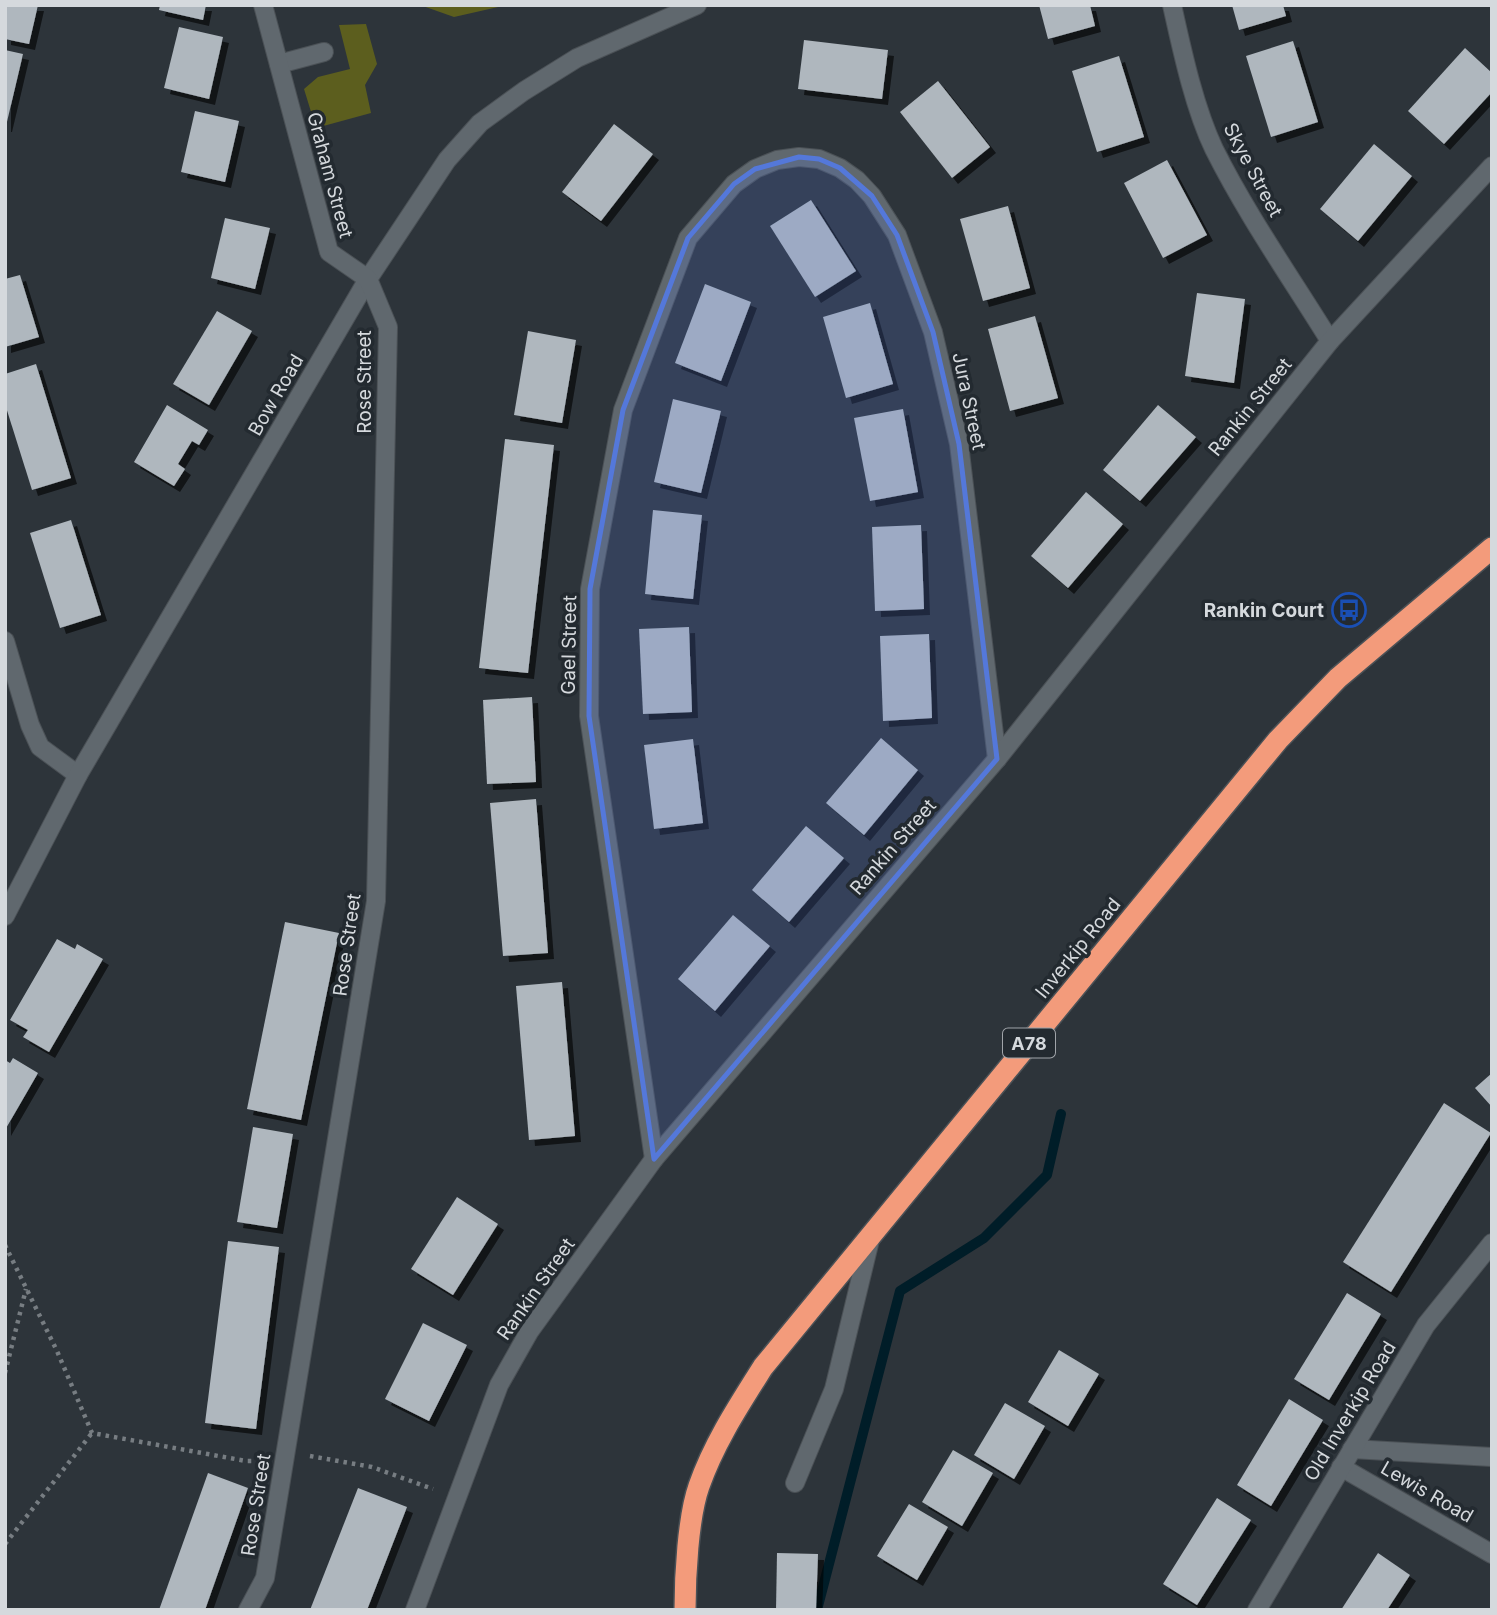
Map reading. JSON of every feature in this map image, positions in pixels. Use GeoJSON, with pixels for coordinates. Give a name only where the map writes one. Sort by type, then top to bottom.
{"type":"FeatureCollection","features":[{"type":"Feature","properties":{"kind":"highway","name":"Inverkip Road"},"geometry":{"type":"LineString","coordinates":[[685,1610],[690,1538],[698,1488],[724,1430],[763,1367],[1278,740],[1338,678],[1492,548]]}},
{"type":"Feature","properties":{"kind":"street","name":"Graham Street"},"geometry":{"type":"LineString","coordinates":[[263,5],[328,252],[368,279]]}},
{"type":"Feature","properties":{"kind":"street","name":"Bow Road"},"geometry":{"type":"LineString","coordinates":[[5,916],[78,775],[368,279],[447,160],[480,123],[577,58],[697,5]]}},
{"type":"Feature","properties":{"kind":"street","name":"Skye Street"},"geometry":{"type":"LineString","coordinates":[[1171,5],[1188,75],[1213,147],[1257,225],[1330,341]]}},
{"type":"Feature","properties":{"kind":"street"},"geometry":{"type":"LineString","coordinates":[[279,64],[324,52]]}},
{"type":"Feature","properties":{"kind":"street","name":"Jura Street"},"geometry":{"type":"LineString","coordinates":[[755,169],[777,160],[799,157],[819,159],[840,167],[872,195],[897,235],[933,332],[959,444],[996,759]]}},
{"type":"Feature","properties":{"kind":"street","name":"Rankin Street"},"geometry":{"type":"LineString","coordinates":[[415,1610],[499,1385],[529,1332],[654,1159],[996,759],[1330,341],[1492,166]]}},
{"type":"Feature","properties":{"kind":"street","name":"Gael Street"},"geometry":{"type":"LineString","coordinates":[[654,1159],[589,716],[590,589],[622,410],[688,238],[734,184],[755,169]]}},
{"type":"Feature","properties":{"kind":"street","name":"Rose Street"},"geometry":{"type":"LineString","coordinates":[[248,1610],[265,1578],[376,901],[388,327],[368,279]]}},
{"type":"Feature","properties":{"kind":"street"},"geometry":{"type":"LineString","coordinates":[[5,641],[30,725],[40,747],[78,775]]}},
{"type":"Feature","properties":{"kind":"street"},"geometry":{"type":"LineString","coordinates":[[795,1483],[834,1390],[871,1236]]}},
{"type":"Feature","properties":{"kind":"street","name":"Old Inverkip Road"},"geometry":{"type":"LineString","coordinates":[[1257,1610],[1426,1325],[1492,1244]]}},
{"type":"Feature","properties":{"kind":"street"},"geometry":{"type":"LineString","coordinates":[[1352,1448],[1492,1457]]}},
{"type":"Feature","properties":{"kind":"street","name":"Lewis Road"},"geometry":{"type":"LineString","coordinates":[[1341,1467],[1492,1554]]}},
{"type":"Feature","properties":{"kind":"path"},"geometry":{"type":"LineString","coordinates":[[5,1245],[57,1351],[92,1433]]}},
{"type":"Feature","properties":{"kind":"path"},"geometry":{"type":"LineString","coordinates":[[5,1373],[26,1288]]}},
{"type":"Feature","properties":{"kind":"path"},"geometry":{"type":"LineString","coordinates":[[92,1433],[246,1461],[285,1456],[372,1467],[457,1498]]}},
{"type":"Feature","properties":{"kind":"path"},"geometry":{"type":"LineString","coordinates":[[5,1544],[92,1433]]}},
{"type":"Feature","properties":{"kind":"highlighted area"},"geometry":{"type":"Polygon","coordinates":[[[799,157],[819,159],[840,168],[872,196],[897,235],[933,332],[959,444],[997,759],[654,1159],[589,716],[590,589],[623,410],[688,238],[734,184],[755,169],[799,157]]]}},
{"type":"Feature","properties":{"kind":"shaded area"},"geometry":{"type":"Polygon","coordinates":[[[420,5],[507,5],[454,17],[420,5]]]}},
{"type":"Feature","properties":{"kind":"shaded area"},"geometry":{"type":"Polygon","coordinates":[[[366,24],[377,64],[365,85],[371,113],[316,128],[304,89],[318,77],[350,69],[339,25],[366,24]]]}},
{"type":"Feature","properties":{"kind":"building"},"geometry":{"type":"Polygon","coordinates":[[[5,5],[38,5],[29,44],[5,39],[5,5]]]}},
{"type":"Feature","properties":{"kind":"building"},"geometry":{"type":"Polygon","coordinates":[[[160,5],[206,5],[203,20],[159,10],[160,5]]]}},
{"type":"Feature","properties":{"kind":"building"},"geometry":{"type":"Polygon","coordinates":[[[1039,5],[1090,5],[1095,26],[1048,39],[1039,5]]]}},
{"type":"Feature","properties":{"kind":"building"},"geometry":{"type":"Polygon","coordinates":[[[1232,5],[1283,5],[1286,16],[1239,30],[1232,5]]]}},
{"type":"Feature","properties":{"kind":"building"},"geometry":{"type":"Polygon","coordinates":[[[179,27],[223,37],[209,99],[164,88],[179,27]]]}},
{"type":"Feature","properties":{"kind":"building"},"geometry":{"type":"Polygon","coordinates":[[[804,40],[888,50],[882,99],[798,89],[804,40]]]}},
{"type":"Feature","properties":{"kind":"building"},"geometry":{"type":"Polygon","coordinates":[[[1293,41],[1318,122],[1271,137],[1246,56],[1293,41]]]}},
{"type":"Feature","properties":{"kind":"building"},"geometry":{"type":"Polygon","coordinates":[[[1465,48],[1492,73],[1492,92],[1444,144],[1408,111],[1465,48]]]}},
{"type":"Feature","properties":{"kind":"building"},"geometry":{"type":"Polygon","coordinates":[[[5,50],[23,54],[6,126],[5,126],[5,50]]]}},
{"type":"Feature","properties":{"kind":"building"},"geometry":{"type":"Polygon","coordinates":[[[1119,56],[1144,137],[1097,152],[1072,71],[1119,56]]]}},
{"type":"Feature","properties":{"kind":"building"},"geometry":{"type":"Polygon","coordinates":[[[938,81],[990,147],[952,178],[900,112],[938,81]]]}},
{"type":"Feature","properties":{"kind":"building"},"geometry":{"type":"Polygon","coordinates":[[[195,111],[239,121],[225,182],[181,172],[195,111]]]}},
{"type":"Feature","properties":{"kind":"building"},"geometry":{"type":"Polygon","coordinates":[[[614,124],[653,154],[601,221],[562,192],[614,124]]]}},
{"type":"Feature","properties":{"kind":"building"},"geometry":{"type":"Polygon","coordinates":[[[1374,144],[1412,176],[1358,241],[1320,209],[1374,144]]]}},
{"type":"Feature","properties":{"kind":"building"},"geometry":{"type":"Polygon","coordinates":[[[1167,160],[1207,235],[1163,258],[1124,183],[1167,160]]]}},
{"type":"Feature","properties":{"kind":"building"},"geometry":{"type":"Polygon","coordinates":[[[811,200],[856,271],[815,297],[770,226],[811,200]]]}},
{"type":"Feature","properties":{"kind":"building"},"geometry":{"type":"Polygon","coordinates":[[[1008,206],[1030,288],[983,301],[960,219],[1008,206]]]}},
{"type":"Feature","properties":{"kind":"building"},"geometry":{"type":"Polygon","coordinates":[[[225,218],[270,228],[255,289],[211,278],[225,218]]]}},
{"type":"Feature","properties":{"kind":"building"},"geometry":{"type":"Polygon","coordinates":[[[20,275],[39,337],[5,347],[5,279],[20,275]]]}},
{"type":"Feature","properties":{"kind":"building"},"geometry":{"type":"Polygon","coordinates":[[[705,284],[751,302],[721,381],[675,363],[705,284]]]}},
{"type":"Feature","properties":{"kind":"building"},"geometry":{"type":"Polygon","coordinates":[[[1197,293],[1245,299],[1234,383],[1185,376],[1197,293]]]}},
{"type":"Feature","properties":{"kind":"building"},"geometry":{"type":"Polygon","coordinates":[[[870,303],[893,384],[846,398],[823,317],[870,303]]]}},
{"type":"Feature","properties":{"kind":"building"},"geometry":{"type":"Polygon","coordinates":[[[217,311],[252,331],[209,405],[173,384],[217,311]]]}},
{"type":"Feature","properties":{"kind":"building"},"geometry":{"type":"Polygon","coordinates":[[[1035,316],[1058,398],[1010,411],[988,329],[1035,316]]]}},
{"type":"Feature","properties":{"kind":"building"},"geometry":{"type":"Polygon","coordinates":[[[528,331],[576,340],[562,423],[514,415],[528,331]]]}},
{"type":"Feature","properties":{"kind":"building"},"geometry":{"type":"Polygon","coordinates":[[[36,364],[71,478],[32,490],[5,404],[5,374],[36,364]]]}},
{"type":"Feature","properties":{"kind":"building"},"geometry":{"type":"Polygon","coordinates":[[[673,399],[721,411],[701,493],[654,482],[673,399]]]}},
{"type":"Feature","properties":{"kind":"building"},"geometry":{"type":"Polygon","coordinates":[[[167,405],[208,430],[199,445],[192,441],[178,464],[185,469],[174,486],[134,462],[167,405]]]}},
{"type":"Feature","properties":{"kind":"building"},"geometry":{"type":"Polygon","coordinates":[[[1158,405],[1196,437],[1140,501],[1103,470],[1158,405]]]}},
{"type":"Feature","properties":{"kind":"building"},"geometry":{"type":"Polygon","coordinates":[[[903,409],[918,492],[870,501],[854,418],[903,409]]]}},
{"type":"Feature","properties":{"kind":"building"},"geometry":{"type":"Polygon","coordinates":[[[505,439],[554,445],[528,673],[479,668],[505,439]]]}},
{"type":"Feature","properties":{"kind":"building"},"geometry":{"type":"Polygon","coordinates":[[[1086,492],[1123,524],[1068,588],[1031,556],[1086,492]]]}},
{"type":"Feature","properties":{"kind":"building"},"geometry":{"type":"Polygon","coordinates":[[[653,510],[702,515],[693,599],[645,594],[653,510]]]}},
{"type":"Feature","properties":{"kind":"building"},"geometry":{"type":"Polygon","coordinates":[[[71,520],[101,615],[60,628],[30,533],[71,520]]]}},
{"type":"Feature","properties":{"kind":"building"},"geometry":{"type":"Polygon","coordinates":[[[921,525],[924,609],[875,611],[872,527],[921,525]]]}},
{"type":"Feature","properties":{"kind":"building"},"geometry":{"type":"Polygon","coordinates":[[[689,627],[692,712],[643,714],[639,629],[689,627]]]}},
{"type":"Feature","properties":{"kind":"building"},"geometry":{"type":"Polygon","coordinates":[[[929,634],[932,718],[883,721],[880,636],[929,634]]]}},
{"type":"Feature","properties":{"kind":"building"},"geometry":{"type":"Polygon","coordinates":[[[532,697],[536,782],[487,784],[483,700],[532,697]]]}},
{"type":"Feature","properties":{"kind":"building"},"geometry":{"type":"Polygon","coordinates":[[[881,738],[918,770],[864,835],[826,803],[881,738]]]}},
{"type":"Feature","properties":{"kind":"building"},"geometry":{"type":"Polygon","coordinates":[[[693,739],[703,823],[654,829],[644,745],[693,739]]]}},
{"type":"Feature","properties":{"kind":"building"},"geometry":{"type":"Polygon","coordinates":[[[536,799],[548,953],[503,956],[490,803],[536,799]]]}},
{"type":"Feature","properties":{"kind":"building"},"geometry":{"type":"Polygon","coordinates":[[[806,826],[844,858],[789,922],[752,890],[806,826]]]}},
{"type":"Feature","properties":{"kind":"building"},"geometry":{"type":"Polygon","coordinates":[[[733,915],[770,946],[715,1011],[678,979],[733,915]]]}},
{"type":"Feature","properties":{"kind":"building"},"geometry":{"type":"Polygon","coordinates":[[[285,922],[339,933],[301,1120],[247,1109],[285,922]]]}},
{"type":"Feature","properties":{"kind":"building"},"geometry":{"type":"Polygon","coordinates":[[[57,939],[75,949],[77,944],[103,959],[49,1052],[23,1037],[28,1030],[10,1020],[57,939]]]}},
{"type":"Feature","properties":{"kind":"building"},"geometry":{"type":"Polygon","coordinates":[[[562,982],[575,1136],[529,1140],[516,986],[562,982]]]}},
{"type":"Feature","properties":{"kind":"building"},"geometry":{"type":"Polygon","coordinates":[[[13,1058],[38,1073],[5,1130],[5,1060],[10,1063],[13,1058]]]}},
{"type":"Feature","properties":{"kind":"building"},"geometry":{"type":"Polygon","coordinates":[[[1492,1073],[1492,1107],[1475,1088],[1492,1073]]]}},
{"type":"Feature","properties":{"kind":"building"},"geometry":{"type":"Polygon","coordinates":[[[1444,1103],[1491,1133],[1391,1292],[1343,1262],[1444,1103]]]}},
{"type":"Feature","properties":{"kind":"building"},"geometry":{"type":"Polygon","coordinates":[[[253,1127],[293,1134],[277,1228],[237,1222],[253,1127]]]}},
{"type":"Feature","properties":{"kind":"building"},"geometry":{"type":"Polygon","coordinates":[[[457,1197],[498,1224],[453,1295],[411,1269],[457,1197]]]}},
{"type":"Feature","properties":{"kind":"building"},"geometry":{"type":"Polygon","coordinates":[[[228,1241],[279,1247],[256,1429],[205,1423],[228,1241]]]}},
{"type":"Feature","properties":{"kind":"building"},"geometry":{"type":"Polygon","coordinates":[[[1347,1293],[1381,1314],[1329,1400],[1294,1379],[1347,1293]]]}},
{"type":"Feature","properties":{"kind":"building"},"geometry":{"type":"Polygon","coordinates":[[[423,1323],[467,1345],[429,1421],[385,1399],[423,1323]]]}},
{"type":"Feature","properties":{"kind":"building"},"geometry":{"type":"Polygon","coordinates":[[[1059,1350],[1099,1374],[1068,1426],[1028,1402],[1059,1350]]]}},
{"type":"Feature","properties":{"kind":"building"},"geometry":{"type":"Polygon","coordinates":[[[1289,1399],[1323,1420],[1271,1506],[1237,1485],[1289,1399]]]}},
{"type":"Feature","properties":{"kind":"building"},"geometry":{"type":"Polygon","coordinates":[[[1005,1403],[1045,1426],[1014,1479],[974,1455],[1005,1403]]]}},
{"type":"Feature","properties":{"kind":"building"},"geometry":{"type":"Polygon","coordinates":[[[953,1450],[993,1473],[962,1526],[922,1502],[953,1450]]]}},
{"type":"Feature","properties":{"kind":"building"},"geometry":{"type":"Polygon","coordinates":[[[208,1473],[248,1488],[205,1610],[159,1610],[208,1473]]]}},
{"type":"Feature","properties":{"kind":"building"},"geometry":{"type":"Polygon","coordinates":[[[358,1488],[407,1507],[367,1610],[310,1610],[358,1488]]]}},
{"type":"Feature","properties":{"kind":"building"},"geometry":{"type":"Polygon","coordinates":[[[1217,1498],[1251,1520],[1197,1605],[1163,1584],[1217,1498]]]}},
{"type":"Feature","properties":{"kind":"building"},"geometry":{"type":"Polygon","coordinates":[[[909,1504],[948,1527],[917,1580],[877,1556],[909,1504]]]}},
{"type":"Feature","properties":{"kind":"building"},"geometry":{"type":"Polygon","coordinates":[[[777,1553],[818,1554],[816,1610],[776,1610],[777,1553]]]}},
{"type":"Feature","properties":{"kind":"building"},"geometry":{"type":"Polygon","coordinates":[[[1378,1553],[1410,1575],[1387,1610],[1341,1610],[1378,1553]]]}},
{"type":"Feature","properties":{"kind":"waterway"},"geometry":{"type":"LineString","coordinates":[[817,1610],[900,1291],[984,1238],[1047,1175],[1061,1114]]}},
{"type":"Feature","properties":{"kind":"place","name":"Rankin Court"},"geometry":{"type":"Point","coordinates":[1349,610]}}]}
